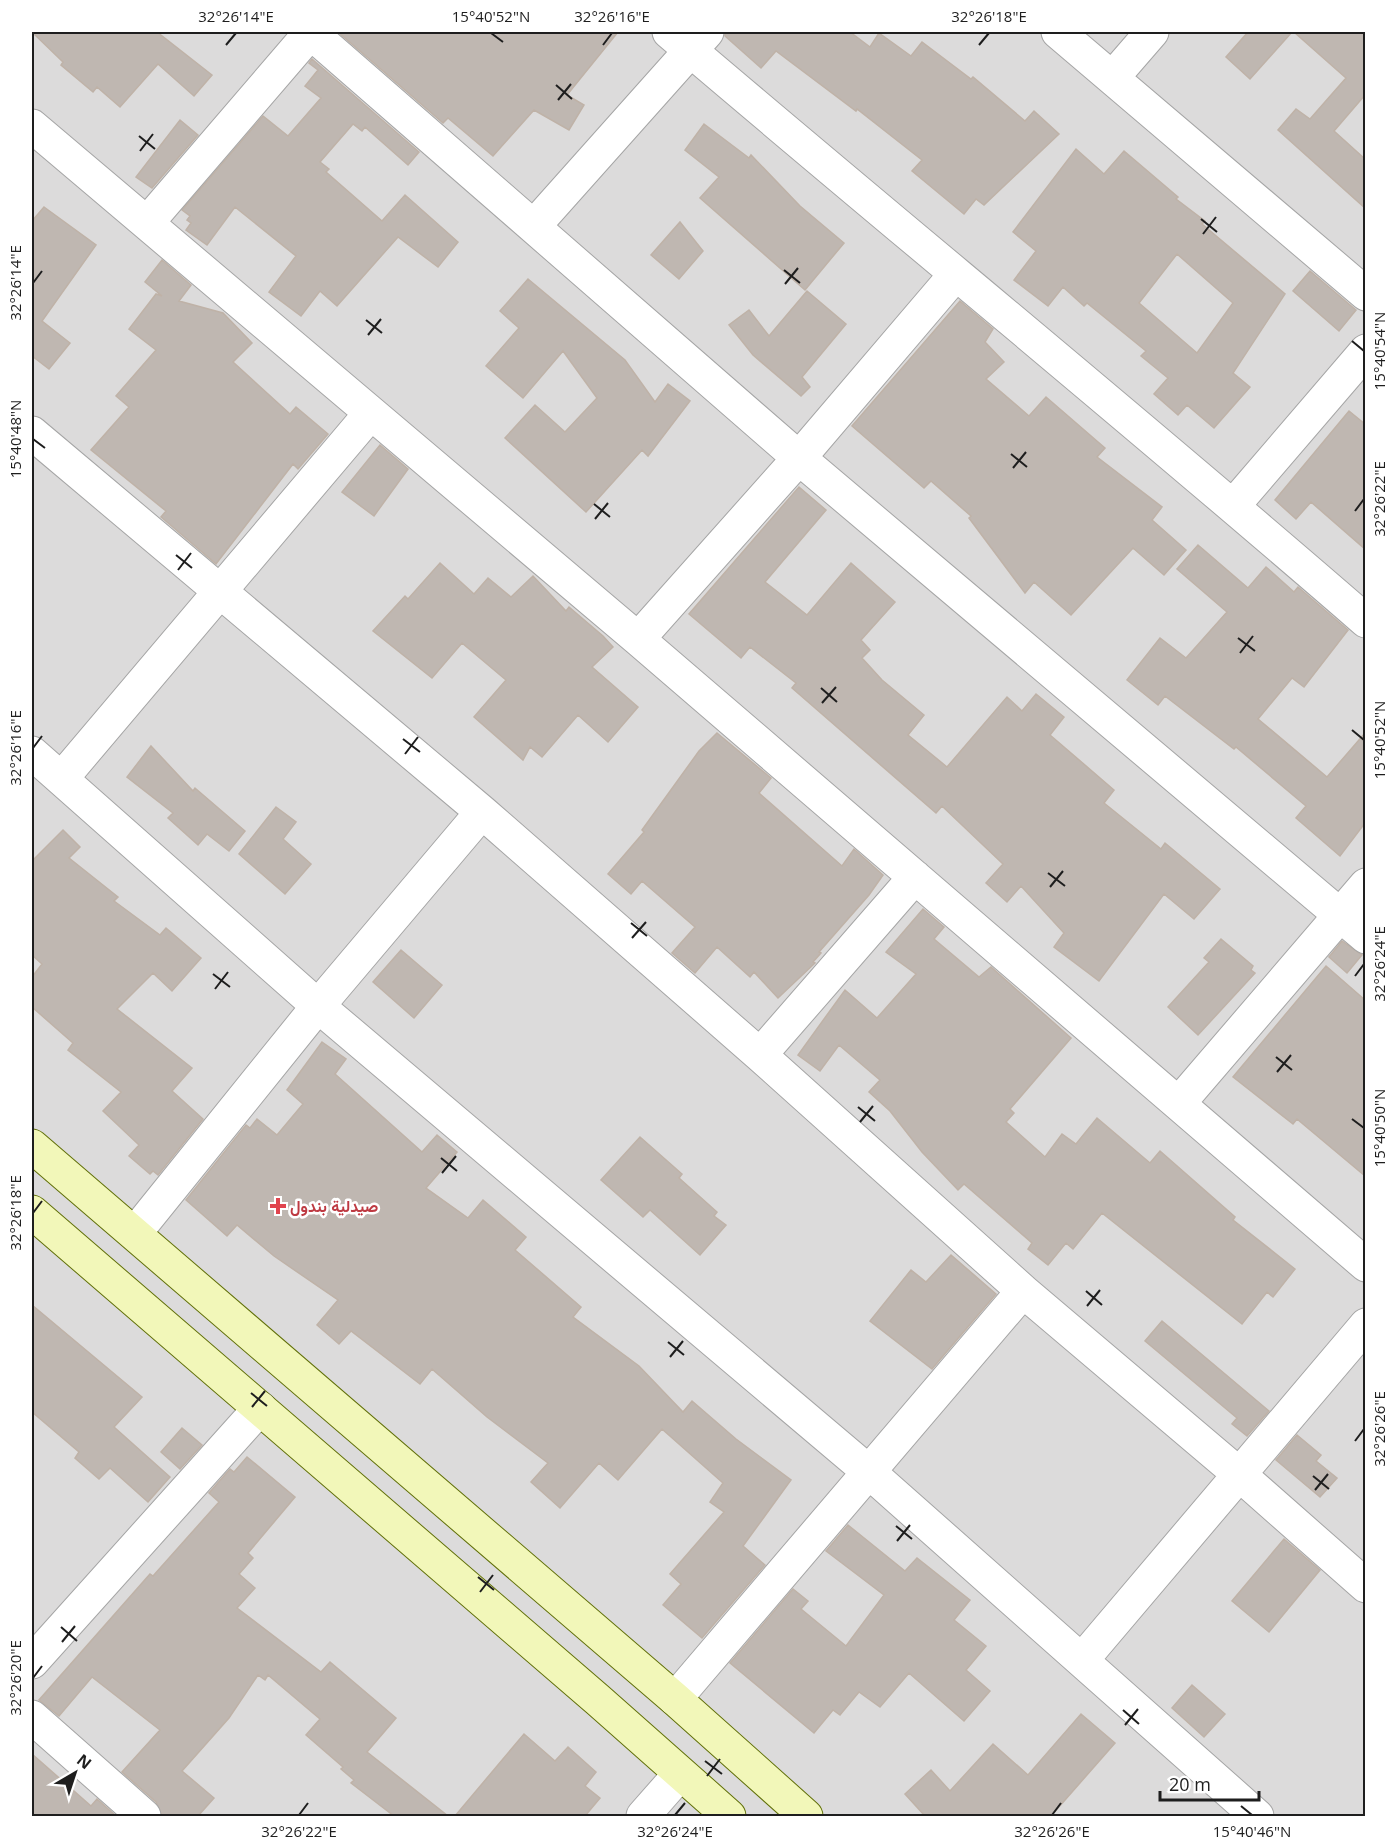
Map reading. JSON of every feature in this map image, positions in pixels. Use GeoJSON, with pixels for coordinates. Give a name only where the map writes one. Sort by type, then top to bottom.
{"type":"FeatureCollection","features":[{"type":"Feature","properties":{"kind":"main road"},"geometry":{"type":"LineString","coordinates":[[32,1146],[675,1699],[806,1816]]}},
{"type":"Feature","properties":{"kind":"main road"},"geometry":{"type":"LineString","coordinates":[[32,1212],[598,1700],[679,1775],[729,1816]]}},
{"type":"Feature","properties":{"kind":"street"},"geometry":{"type":"LineString","coordinates":[[147,223],[311,32],[799,458],[1365,937]]}},
{"type":"Feature","properties":{"kind":"street"},"geometry":{"type":"LineString","coordinates":[[1058,32],[1365,294]]}},
{"type":"Feature","properties":{"kind":"street"},"geometry":{"type":"LineString","coordinates":[[1113,77],[1152,32]]}},
{"type":"Feature","properties":{"kind":"street"},"geometry":{"type":"LineString","coordinates":[[534,226],[689,38],[955,275],[1233,506],[1365,621]]}},
{"type":"Feature","properties":{"kind":"street"},"geometry":{"type":"LineString","coordinates":[[32,126],[638,639],[1365,1265]]}},
{"type":"Feature","properties":{"kind":"street"},"geometry":{"type":"LineString","coordinates":[[638,639],[799,458],[955,275]]}},
{"type":"Feature","properties":{"kind":"street"},"geometry":{"type":"LineString","coordinates":[[1233,506],[1365,351]]}},
{"type":"Feature","properties":{"kind":"street"},"geometry":{"type":"LineString","coordinates":[[62,778],[370,414]]}},
{"type":"Feature","properties":{"kind":"street"},"geometry":{"type":"LineString","coordinates":[[32,433],[482,812],[760,1055],[1023,1291],[1240,1475],[1365,1586]]}},
{"type":"Feature","properties":{"kind":"street"},"geometry":{"type":"LineString","coordinates":[[32,753],[318,1006],[869,1472],[1257,1816]]}},
{"type":"Feature","properties":{"kind":"street"},"geometry":{"type":"LineString","coordinates":[[135,1233],[318,1006],[482,812]]}},
{"type":"Feature","properties":{"kind":"street"},"geometry":{"type":"LineString","coordinates":[[760,1055],[915,877]]}},
{"type":"Feature","properties":{"kind":"street"},"geometry":{"type":"LineString","coordinates":[[1179,1103],[1365,885]]}},
{"type":"Feature","properties":{"kind":"street"},"geometry":{"type":"LineString","coordinates":[[675,1699],[1023,1291]]}},
{"type":"Feature","properties":{"kind":"street"},"geometry":{"type":"LineString","coordinates":[[1082,1660],[1365,1325]]}},
{"type":"Feature","properties":{"kind":"street"},"geometry":{"type":"LineString","coordinates":[[32,1662],[260,1408]]}},
{"type":"Feature","properties":{"kind":"street"},"geometry":{"type":"LineString","coordinates":[[32,1717],[144,1816]]}},
{"type":"Feature","properties":{"kind":"street"},"geometry":{"type":"LineString","coordinates":[[643,1816],[679,1775]]}},
{"type":"Feature","properties":{"kind":"shaded area"},"geometry":{"type":"Polygon","coordinates":[[[32,32],[1365,32],[1365,1816],[32,1816],[32,32]]]}},
{"type":"Feature","properties":{"kind":"building"},"geometry":{"type":"Polygon","coordinates":[[[32,32],[157,32],[212,75],[194,96],[158,64],[120,107],[97,87],[93,92],[61,65],[63,62],[32,32]]]}},
{"type":"Feature","properties":{"kind":"building"},"geometry":{"type":"Polygon","coordinates":[[[338,32],[618,32],[567,95],[584,105],[569,130],[534,110],[493,156],[448,118],[443,123],[338,32]]]}},
{"type":"Feature","properties":{"kind":"building"},"geometry":{"type":"Polygon","coordinates":[[[725,32],[850,32],[870,47],[879,33],[911,56],[922,42],[971,79],[973,77],[1025,121],[1034,111],[1059,134],[984,205],[976,199],[964,214],[912,171],[922,160],[857,109],[856,111],[776,51],[761,68],[725,36],[725,32]]]}},
{"type":"Feature","properties":{"kind":"building"},"geometry":{"type":"Polygon","coordinates":[[[1248,32],[1292,32],[1250,79],[1226,57],[1248,32]]]}},
{"type":"Feature","properties":{"kind":"building"},"geometry":{"type":"Polygon","coordinates":[[[1294,32],[1365,32],[1365,95],[1334,131],[1365,159],[1365,208],[1278,130],[1296,109],[1310,119],[1346,78],[1294,32]]]}},
{"type":"Feature","properties":{"kind":"building"},"geometry":{"type":"Polygon","coordinates":[[[312,59],[419,152],[408,165],[365,127],[362,131],[353,124],[320,162],[329,169],[326,172],[382,221],[405,195],[458,242],[438,267],[398,237],[337,306],[320,291],[301,316],[269,292],[296,256],[235,207],[207,245],[186,230],[191,223],[187,220],[190,216],[182,210],[263,116],[288,136],[321,98],[305,86],[318,70],[309,63],[312,59]]]}},
{"type":"Feature","properties":{"kind":"building"},"geometry":{"type":"Polygon","coordinates":[[[180,120],[198,135],[152,188],[136,177],[180,120]]]}},
{"type":"Feature","properties":{"kind":"building"},"geometry":{"type":"Polygon","coordinates":[[[704,124],[749,158],[751,155],[800,206],[844,243],[805,290],[700,198],[719,177],[685,150],[704,124]]]}},
{"type":"Feature","properties":{"kind":"building"},"geometry":{"type":"Polygon","coordinates":[[[1076,149],[1104,174],[1124,151],[1178,197],[1176,199],[1205,221],[1202,224],[1285,294],[1233,373],[1250,387],[1214,428],[1187,405],[1178,415],[1154,394],[1168,378],[1141,356],[1146,351],[1087,303],[1084,306],[1063,287],[1048,306],[1014,280],[1036,251],[1013,232],[1076,149]],[[1177,254],[1139,303],[1197,353],[1233,303],[1177,254]]]}},
{"type":"Feature","properties":{"kind":"building"},"geometry":{"type":"Polygon","coordinates":[[[44,207],[96,245],[42,321],[70,343],[49,369],[32,356],[32,221],[44,207]]]}},
{"type":"Feature","properties":{"kind":"building"},"geometry":{"type":"Polygon","coordinates":[[[680,222],[703,251],[679,279],[651,255],[680,222]]]}},
{"type":"Feature","properties":{"kind":"building"},"geometry":{"type":"Polygon","coordinates":[[[162,260],[191,285],[179,301],[223,313],[252,343],[233,362],[290,414],[296,407],[328,434],[298,469],[293,464],[216,564],[161,517],[166,511],[91,450],[129,407],[116,396],[156,350],[129,329],[156,294],[162,296],[145,282],[162,260]]]}},
{"type":"Feature","properties":{"kind":"building"},"geometry":{"type":"Polygon","coordinates":[[[1310,271],[1356,310],[1339,331],[1293,291],[1310,271]]]}},
{"type":"Feature","properties":{"kind":"building"},"geometry":{"type":"Polygon","coordinates":[[[528,279],[625,360],[655,402],[668,384],[690,401],[648,456],[642,450],[586,512],[505,438],[535,405],[565,432],[597,398],[563,351],[523,398],[486,366],[519,328],[500,311],[528,279]]]}},
{"type":"Feature","properties":{"kind":"building"},"geometry":{"type":"Polygon","coordinates":[[[807,291],[846,324],[802,377],[810,387],[801,396],[753,355],[729,325],[749,310],[769,336],[807,291]]]}},
{"type":"Feature","properties":{"kind":"building"},"geometry":{"type":"Polygon","coordinates":[[[960,301],[993,329],[985,342],[1004,362],[986,379],[1029,416],[1046,397],[1105,448],[1097,457],[1162,507],[1152,520],[1186,550],[1164,575],[1133,548],[1071,615],[1034,582],[1025,593],[969,518],[971,516],[931,481],[924,488],[852,426],[960,301]]]}},
{"type":"Feature","properties":{"kind":"building"},"geometry":{"type":"Polygon","coordinates":[[[1349,411],[1365,424],[1365,549],[1311,502],[1296,519],[1275,500],[1349,411]]]}},
{"type":"Feature","properties":{"kind":"building"},"geometry":{"type":"Polygon","coordinates":[[[380,445],[408,469],[374,516],[342,492],[380,445]]]}},
{"type":"Feature","properties":{"kind":"building"},"geometry":{"type":"Polygon","coordinates":[[[799,487],[826,510],[765,582],[807,615],[851,563],[895,602],[861,640],[870,650],[862,658],[882,680],[924,715],[908,735],[947,767],[1007,697],[1022,711],[1036,694],[1064,717],[1050,735],[1114,790],[1104,803],[1161,849],[1165,843],[1220,889],[1194,919],[1164,894],[1099,981],[1054,947],[1064,933],[1021,886],[1007,902],[986,883],[1003,864],[942,806],[936,813],[792,688],[796,683],[750,647],[741,658],[689,614],[799,487]]]}},
{"type":"Feature","properties":{"kind":"building"},"geometry":{"type":"Polygon","coordinates":[[[1198,545],[1248,588],[1266,567],[1294,592],[1298,587],[1348,630],[1304,687],[1292,678],[1258,719],[1327,777],[1365,733],[1365,823],[1340,856],[1296,818],[1306,806],[1236,747],[1234,749],[1165,696],[1158,705],[1127,680],[1160,638],[1186,658],[1227,612],[1177,569],[1198,545]]]}},
{"type":"Feature","properties":{"kind":"building"},"geometry":{"type":"Polygon","coordinates":[[[440,563],[474,594],[488,578],[511,597],[533,576],[566,611],[569,607],[603,636],[613,647],[592,667],[638,707],[608,742],[578,715],[542,757],[530,747],[523,760],[474,717],[506,680],[462,643],[432,678],[373,631],[405,596],[408,599],[440,563]]]}},
{"type":"Feature","properties":{"kind":"building"},"geometry":{"type":"Polygon","coordinates":[[[717,733],[771,778],[759,793],[842,866],[854,849],[883,875],[869,895],[819,952],[821,953],[813,962],[815,963],[778,998],[754,972],[750,977],[717,947],[695,973],[672,953],[695,927],[642,881],[631,894],[608,874],[644,832],[642,830],[699,751],[717,733]]]}},
{"type":"Feature","properties":{"kind":"building"},"geometry":{"type":"Polygon","coordinates":[[[151,746],[193,791],[195,788],[245,831],[229,851],[207,834],[198,845],[168,818],[173,813],[127,777],[151,746]]]}},
{"type":"Feature","properties":{"kind":"building"},"geometry":{"type":"Polygon","coordinates":[[[276,807],[296,822],[283,839],[311,864],[285,894],[239,854],[276,807]]]}},
{"type":"Feature","properties":{"kind":"building"},"geometry":{"type":"Polygon","coordinates":[[[63,830],[80,847],[69,858],[118,897],[114,901],[160,935],[166,928],[201,958],[172,991],[153,973],[117,1009],[192,1068],[172,1091],[203,1119],[158,1175],[153,1171],[150,1174],[129,1156],[139,1145],[103,1111],[121,1092],[68,1050],[73,1043],[32,1007],[32,977],[42,964],[32,955],[32,861],[63,830]]]}},
{"type":"Feature","properties":{"kind":"building"},"geometry":{"type":"Polygon","coordinates":[[[923,909],[944,927],[934,939],[979,977],[991,967],[1071,1038],[1010,1109],[1014,1113],[1006,1122],[1045,1157],[1062,1134],[1076,1144],[1097,1118],[1150,1163],[1160,1151],[1235,1217],[1233,1220],[1295,1269],[1273,1297],[1267,1292],[1242,1324],[1102,1213],[1073,1249],[1066,1243],[1048,1265],[1028,1249],[1032,1243],[964,1184],[958,1190],[922,1152],[890,1111],[869,1092],[880,1080],[839,1045],[820,1071],[798,1055],[845,990],[877,1018],[916,974],[886,952],[923,909]]]}},
{"type":"Feature","properties":{"kind":"building"},"geometry":{"type":"Polygon","coordinates":[[[1221,939],[1253,966],[1251,970],[1255,973],[1198,1035],[1168,1007],[1209,962],[1204,958],[1221,939]]]}},
{"type":"Feature","properties":{"kind":"building"},"geometry":{"type":"Polygon","coordinates":[[[1342,941],[1362,955],[1347,973],[1329,957],[1342,941]]]}},
{"type":"Feature","properties":{"kind":"building"},"geometry":{"type":"Polygon","coordinates":[[[401,950],[442,985],[414,1018],[373,982],[401,950]]]}},
{"type":"Feature","properties":{"kind":"building"},"geometry":{"type":"Polygon","coordinates":[[[1326,966],[1365,1000],[1365,1176],[1297,1119],[1293,1124],[1233,1077],[1326,966]]]}},
{"type":"Feature","properties":{"kind":"building"},"geometry":{"type":"Polygon","coordinates":[[[322,1042],[346,1059],[335,1074],[422,1152],[437,1135],[457,1152],[426,1188],[468,1218],[483,1200],[526,1237],[515,1250],[581,1307],[573,1317],[639,1366],[683,1412],[692,1401],[736,1439],[791,1480],[743,1546],[765,1565],[702,1638],[663,1605],[681,1584],[670,1574],[724,1512],[710,1502],[723,1483],[662,1429],[618,1480],[599,1463],[560,1508],[531,1482],[548,1463],[487,1417],[432,1369],[420,1384],[351,1331],[339,1344],[317,1325],[338,1300],[274,1256],[237,1225],[227,1236],[186,1200],[246,1125],[250,1128],[257,1119],[277,1135],[303,1104],[287,1090],[322,1042]]]}},
{"type":"Feature","properties":{"kind":"building"},"geometry":{"type":"Polygon","coordinates":[[[640,1137],[682,1174],[679,1178],[717,1212],[714,1216],[726,1225],[700,1255],[650,1210],[643,1217],[601,1180],[640,1137]]]}},
{"type":"Feature","properties":{"kind":"building"},"geometry":{"type":"Polygon","coordinates":[[[951,1255],[996,1294],[932,1369],[870,1321],[911,1270],[926,1282],[951,1255]]]}},
{"type":"Feature","properties":{"kind":"building"},"geometry":{"type":"Polygon","coordinates":[[[32,1305],[142,1397],[114,1427],[170,1477],[148,1502],[110,1468],[99,1479],[75,1458],[79,1452],[32,1412],[32,1305]]]}},
{"type":"Feature","properties":{"kind":"building"},"geometry":{"type":"Polygon","coordinates":[[[1162,1321],[1269,1411],[1247,1436],[1232,1424],[1237,1418],[1145,1341],[1162,1321]]]}},
{"type":"Feature","properties":{"kind":"building"},"geometry":{"type":"Polygon","coordinates":[[[182,1428],[202,1445],[180,1469],[161,1452],[182,1428]]]}},
{"type":"Feature","properties":{"kind":"building"},"geometry":{"type":"Polygon","coordinates":[[[1297,1435],[1321,1455],[1316,1461],[1337,1478],[1320,1497],[1276,1460],[1297,1435]]]}},
{"type":"Feature","properties":{"kind":"building"},"geometry":{"type":"Polygon","coordinates":[[[247,1457],[295,1497],[248,1553],[253,1558],[239,1574],[255,1588],[237,1608],[321,1672],[330,1662],[396,1718],[367,1752],[448,1816],[394,1816],[351,1783],[354,1780],[341,1769],[343,1767],[306,1735],[320,1719],[268,1675],[265,1680],[258,1675],[229,1718],[182,1771],[214,1798],[198,1816],[162,1816],[156,1802],[122,1772],[160,1730],[92,1677],[59,1716],[39,1700],[150,1574],[153,1576],[219,1502],[209,1493],[230,1469],[234,1472],[247,1457]]]}},
{"type":"Feature","properties":{"kind":"building"},"geometry":{"type":"Polygon","coordinates":[[[848,1525],[905,1571],[917,1558],[970,1600],[954,1620],[986,1646],[966,1670],[990,1691],[964,1721],[909,1673],[880,1707],[859,1692],[840,1715],[833,1710],[814,1733],[730,1663],[793,1589],[808,1601],[801,1609],[846,1646],[884,1595],[826,1551],[848,1525]]]}},
{"type":"Feature","properties":{"kind":"building"},"geometry":{"type":"Polygon","coordinates":[[[1284,1539],[1320,1570],[1269,1632],[1232,1601],[1284,1539]]]}},
{"type":"Feature","properties":{"kind":"building"},"geometry":{"type":"Polygon","coordinates":[[[1192,1685],[1225,1714],[1204,1737],[1172,1708],[1192,1685]]]}},
{"type":"Feature","properties":{"kind":"building"},"geometry":{"type":"Polygon","coordinates":[[[1081,1714],[1115,1743],[1051,1816],[925,1816],[905,1794],[931,1770],[950,1791],[993,1744],[1028,1775],[1081,1714]]]}},
{"type":"Feature","properties":{"kind":"building"},"geometry":{"type":"Polygon","coordinates":[[[524,1734],[555,1761],[568,1747],[596,1772],[585,1786],[600,1798],[585,1816],[455,1816],[524,1734]]]}},
{"type":"Feature","properties":{"kind":"building"},"geometry":{"type":"Polygon","coordinates":[[[32,1754],[91,1806],[97,1799],[116,1816],[32,1816],[32,1754]]]}},
{"type":"Feature","properties":{"kind":"place","name":"صيدلية بندول"},"geometry":{"type":"Point","coordinates":[278,1206]}}]}
